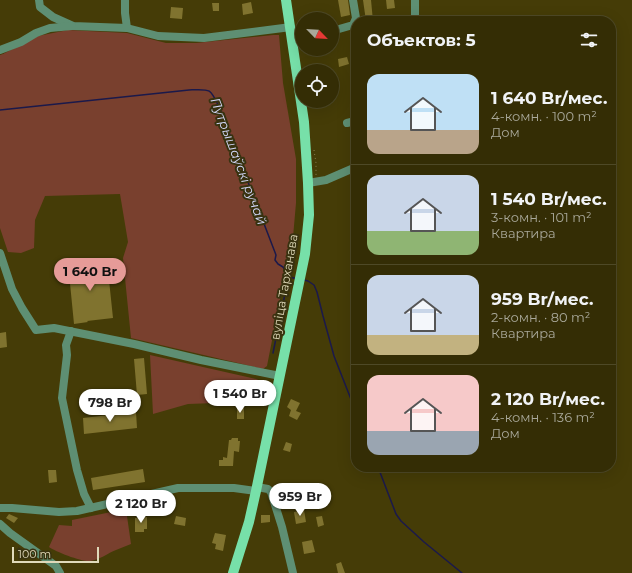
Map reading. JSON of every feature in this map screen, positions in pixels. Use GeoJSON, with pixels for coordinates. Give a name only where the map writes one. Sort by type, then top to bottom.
{"type":"FeatureCollection","features":[{"type":"Feature","properties":{"kind":"main road","name":"вуліца Тарханава"},"geometry":{"type":"LineString","coordinates":[[286,0],[290,27],[295,38]]}},
{"type":"Feature","properties":{"kind":"main road","name":"вуліца Тарханава"},"geometry":{"type":"LineString","coordinates":[[233,573],[249,522],[257,489],[305,254],[309,215],[308,183],[298,56]]}},
{"type":"Feature","properties":{"kind":"street"},"geometry":{"type":"LineString","coordinates":[[40,0],[40,7],[53,17],[73,26]]}},
{"type":"Feature","properties":{"kind":"street"},"geometry":{"type":"LineString","coordinates":[[125,0],[127,28]]}},
{"type":"Feature","properties":{"kind":"street"},"geometry":{"type":"LineString","coordinates":[[353,0],[357,16]]}},
{"type":"Feature","properties":{"kind":"street"},"geometry":{"type":"LineString","coordinates":[[415,0],[415,16]]}},
{"type":"Feature","properties":{"kind":"street"},"geometry":{"type":"LineString","coordinates":[[0,50],[50,28],[73,26],[127,28],[158,36],[204,38],[290,27]]}},
{"type":"Feature","properties":{"kind":"street"},"geometry":{"type":"LineString","coordinates":[[339,29],[351,26]]}},
{"type":"Feature","properties":{"kind":"street"},"geometry":{"type":"LineString","coordinates":[[347,123],[351,122]]}},
{"type":"Feature","properties":{"kind":"street"},"geometry":{"type":"LineString","coordinates":[[308,183],[326,180],[351,169]]}},
{"type":"Feature","properties":{"kind":"street"},"geometry":{"type":"LineString","coordinates":[[0,253],[12,289],[36,330],[54,328],[71,331],[280,376]]}},
{"type":"Feature","properties":{"kind":"street"},"geometry":{"type":"LineString","coordinates":[[71,331],[66,345],[67,355],[62,398],[77,470],[84,494],[91,508]]}},
{"type":"Feature","properties":{"kind":"street"},"geometry":{"type":"LineString","coordinates":[[0,508],[77,512],[178,488],[268,489],[272,492],[293,573]]}},
{"type":"Feature","properties":{"kind":"street"},"geometry":{"type":"LineString","coordinates":[[0,524],[56,566],[60,573]]}},
{"type":"Feature","properties":{"kind":"shaded area"},"geometry":{"type":"Polygon","coordinates":[[[68,30],[127,33],[166,43],[196,43],[279,35],[283,83],[296,159],[296,203],[291,260],[284,279],[267,366],[263,369],[131,338],[123,258],[128,242],[120,194],[45,196],[35,220],[34,248],[21,253],[8,252],[0,228],[0,55],[38,36],[68,30]]]}},
{"type":"Feature","properties":{"kind":"shaded area"},"geometry":{"type":"Polygon","coordinates":[[[150,355],[256,379],[270,385],[268,401],[188,404],[153,414],[150,355]]]}},
{"type":"Feature","properties":{"kind":"shaded area"},"geometry":{"type":"Polygon","coordinates":[[[126,509],[131,544],[90,561],[69,556],[49,547],[59,525],[72,526],[72,520],[126,509]]]}},
{"type":"Feature","properties":{"kind":"building"},"geometry":{"type":"Polygon","coordinates":[[[338,0],[348,0],[350,15],[341,17],[338,0]]]}},
{"type":"Feature","properties":{"kind":"building"},"geometry":{"type":"Polygon","coordinates":[[[363,0],[371,0],[373,16],[365,16],[363,0]]]}},
{"type":"Feature","properties":{"kind":"building"},"geometry":{"type":"Polygon","coordinates":[[[386,0],[394,0],[395,8],[387,9],[386,0]]]}},
{"type":"Feature","properties":{"kind":"building"},"geometry":{"type":"Polygon","coordinates":[[[251,2],[253,13],[243,15],[242,4],[251,2]]]}},
{"type":"Feature","properties":{"kind":"building"},"geometry":{"type":"Polygon","coordinates":[[[212,3],[219,3],[219,11],[213,11],[212,3]]]}},
{"type":"Feature","properties":{"kind":"building"},"geometry":{"type":"Polygon","coordinates":[[[171,7],[183,8],[182,19],[170,18],[171,7]]]}},
{"type":"Feature","properties":{"kind":"building"},"geometry":{"type":"Polygon","coordinates":[[[347,57],[349,64],[339,67],[338,59],[347,57]]]}},
{"type":"Feature","properties":{"kind":"building"},"geometry":{"type":"Polygon","coordinates":[[[107,261],[113,318],[74,324],[68,263],[107,261]]]}},
{"type":"Feature","properties":{"kind":"building"},"geometry":{"type":"Polygon","coordinates":[[[6,332],[7,347],[0,348],[0,333],[6,332]]]}},
{"type":"Feature","properties":{"kind":"building"},"geometry":{"type":"Polygon","coordinates":[[[144,358],[147,394],[137,395],[134,359],[144,358]]]}},
{"type":"Feature","properties":{"kind":"building"},"geometry":{"type":"Polygon","coordinates":[[[291,399],[300,403],[296,411],[301,413],[297,420],[289,416],[291,410],[287,407],[291,399]]]}},
{"type":"Feature","properties":{"kind":"building"},"geometry":{"type":"Polygon","coordinates":[[[237,408],[244,408],[244,419],[237,419],[237,408]]]}},
{"type":"Feature","properties":{"kind":"building"},"geometry":{"type":"Polygon","coordinates":[[[136,412],[137,428],[84,434],[83,418],[136,412]]]}},
{"type":"Feature","properties":{"kind":"building"},"geometry":{"type":"Polygon","coordinates":[[[232,438],[238,438],[238,441],[240,441],[239,452],[234,451],[233,466],[219,466],[219,460],[223,460],[223,457],[227,458],[229,440],[232,438]]]}},
{"type":"Feature","properties":{"kind":"building"},"geometry":{"type":"Polygon","coordinates":[[[286,442],[292,444],[290,452],[283,450],[286,442]]]}},
{"type":"Feature","properties":{"kind":"building"},"geometry":{"type":"Polygon","coordinates":[[[143,469],[145,482],[93,490],[91,478],[143,469]]]}},
{"type":"Feature","properties":{"kind":"building"},"geometry":{"type":"Polygon","coordinates":[[[48,470],[56,470],[57,482],[49,483],[48,470]]]}},
{"type":"Feature","properties":{"kind":"building"},"geometry":{"type":"Polygon","coordinates":[[[304,510],[306,522],[296,524],[294,512],[304,510]]]}},
{"type":"Feature","properties":{"kind":"building"},"geometry":{"type":"Polygon","coordinates":[[[9,514],[18,518],[14,523],[6,518],[9,514]]]}},
{"type":"Feature","properties":{"kind":"building"},"geometry":{"type":"Polygon","coordinates":[[[261,515],[270,515],[270,522],[261,523],[261,515]]]}},
{"type":"Feature","properties":{"kind":"building"},"geometry":{"type":"Polygon","coordinates":[[[176,516],[186,518],[185,526],[174,524],[176,516]]]}},
{"type":"Feature","properties":{"kind":"building"},"geometry":{"type":"Polygon","coordinates":[[[322,516],[324,525],[318,527],[316,517],[322,516]]]}},
{"type":"Feature","properties":{"kind":"building"},"geometry":{"type":"Polygon","coordinates":[[[147,517],[147,529],[144,529],[144,532],[135,532],[135,518],[147,517]]]}},
{"type":"Feature","properties":{"kind":"building"},"geometry":{"type":"Polygon","coordinates":[[[215,533],[226,535],[223,551],[215,549],[216,544],[212,543],[215,533]]]}},
{"type":"Feature","properties":{"kind":"building"},"geometry":{"type":"Polygon","coordinates":[[[312,540],[315,552],[304,554],[302,542],[312,540]]]}},
{"type":"Feature","properties":{"kind":"building"},"geometry":{"type":"Polygon","coordinates":[[[341,562],[345,573],[338,573],[336,564],[341,562]]]}},
{"type":"Feature","properties":{"kind":"waterway","name":"Путрышаўскі ручай"},"geometry":{"type":"LineString","coordinates":[[0,110],[189,90],[209,91],[212,93],[220,109],[276,255],[275,260],[283,267],[290,277],[297,279]]}},
{"type":"Feature","properties":{"kind":"waterway"},"geometry":{"type":"LineString","coordinates":[[273,353],[288,279],[290,277]]}},
{"type":"Feature","properties":{"kind":"waterway","name":"Путрышаўскі ручай"},"geometry":{"type":"LineString","coordinates":[[304,280],[314,285],[317,292],[334,356],[351,399]]}},
{"type":"Feature","properties":{"kind":"waterway","name":"Путрышаўскі ручай"},"geometry":{"type":"LineString","coordinates":[[380,472],[396,514],[401,521],[462,573]]}}]}
